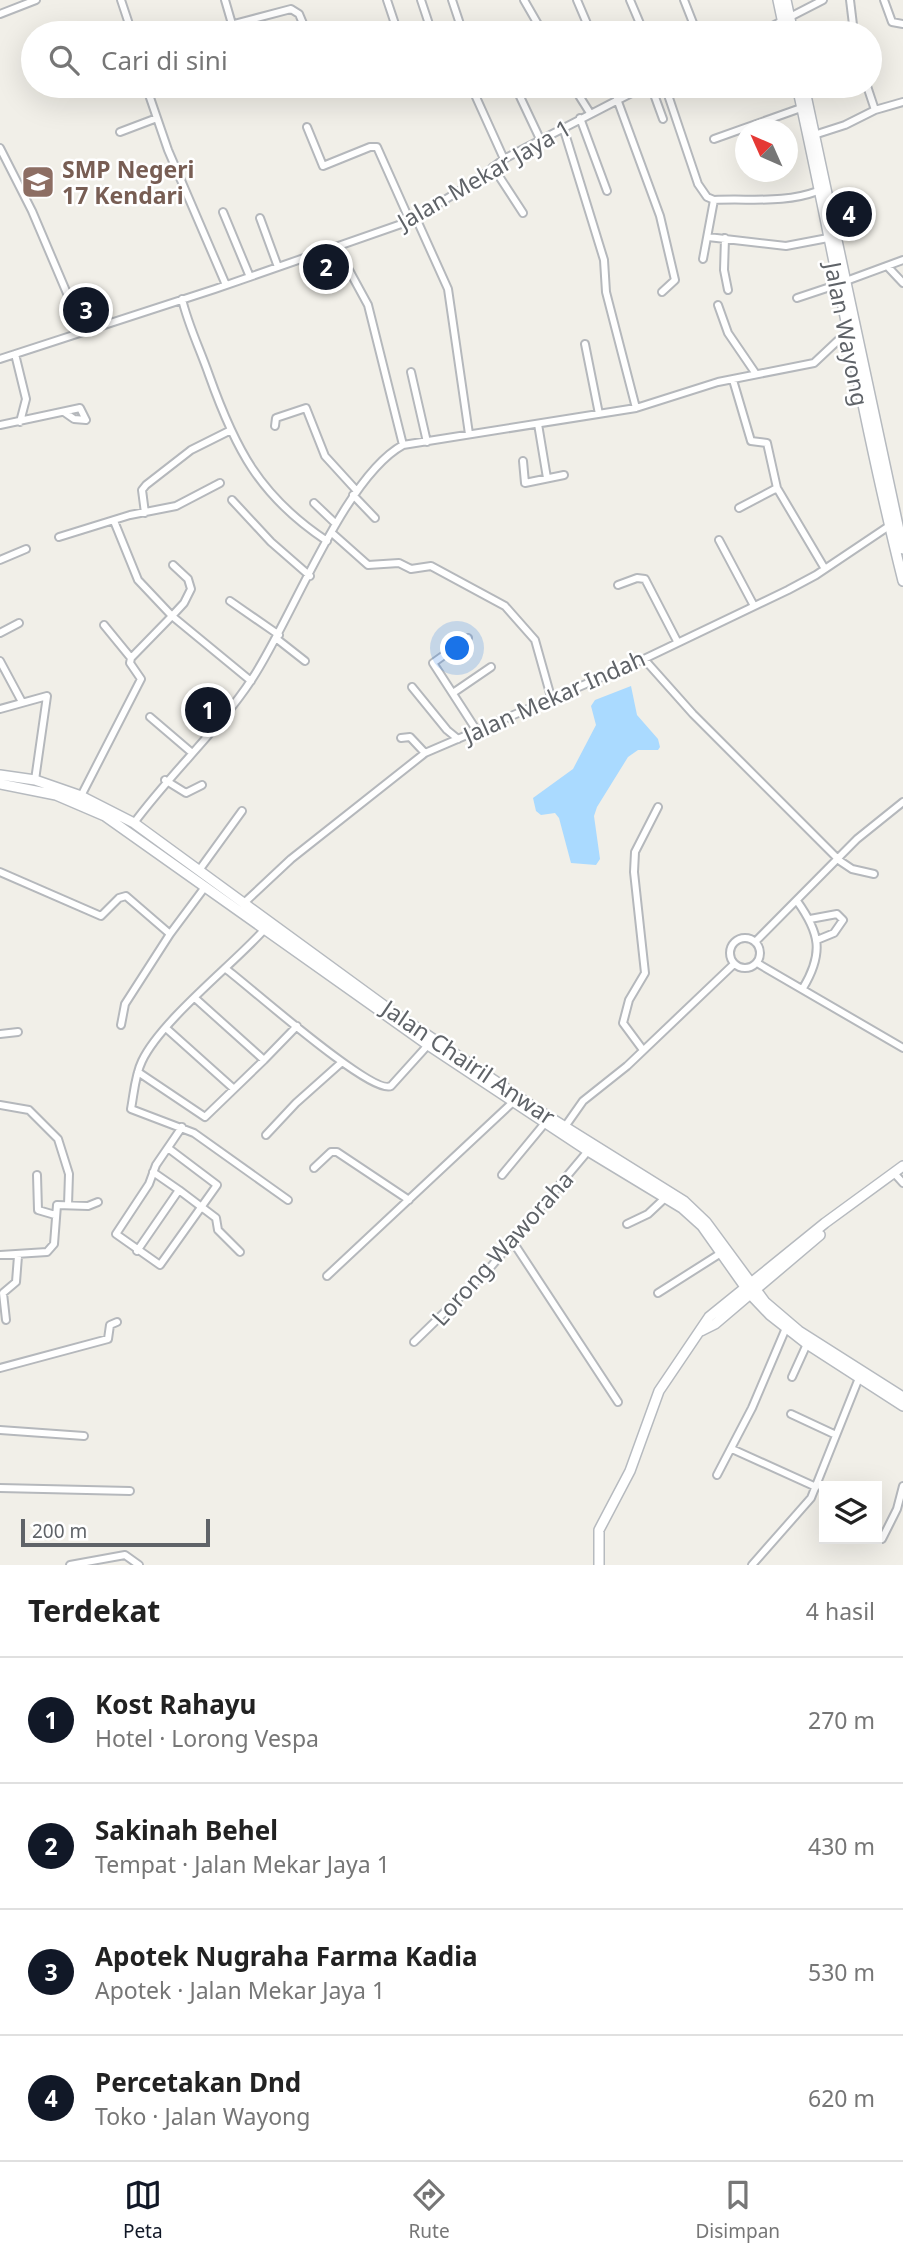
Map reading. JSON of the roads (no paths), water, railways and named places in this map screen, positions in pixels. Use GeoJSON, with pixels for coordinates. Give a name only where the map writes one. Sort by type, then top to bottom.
{"type":"FeatureCollection","features":[{"type":"Feature","properties":{"kind":"main road"},"geometry":{"type":"LineString","coordinates":[[778,0],[786,19]]}},
{"type":"Feature","properties":{"kind":"main road"},"geometry":{"type":"LineString","coordinates":[[786,0],[786,19]]}},
{"type":"Feature","properties":{"kind":"main road","name":"Jalan Wayong"},"geometry":{"type":"LineString","coordinates":[[799,98],[818,191],[830,226],[828,238],[843,283]]}},
{"type":"Feature","properties":{"kind":"main road","name":"Jalan Wayong"},"geometry":{"type":"LineString","coordinates":[[806,98],[870,424],[903,549]]}},
{"type":"Feature","properties":{"kind":"main road","name":"Jalan Wayong"},"geometry":{"type":"LineString","coordinates":[[896,520],[903,581]]}},
{"type":"Feature","properties":{"kind":"main road","name":"Jalan Chairil Anwar"},"geometry":{"type":"LineString","coordinates":[[0,775],[35,780],[81,796],[134,823],[200,869],[298,949],[428,1045],[545,1123],[563,1129],[588,1151],[697,1221],[786,1328],[859,1378],[892,1395],[903,1397]]}},
{"type":"Feature","properties":{"kind":"main road","name":"Jalan Chairil Anwar"},"geometry":{"type":"LineString","coordinates":[[0,784],[44,792],[105,816],[263,931],[298,949],[563,1129],[696,1211],[750,1288],[799,1331],[892,1395],[903,1406]]}},
{"type":"Feature","properties":{"kind":"main road"},"geometry":{"type":"LineString","coordinates":[[599,1565],[599,1530],[630,1471],[659,1391],[678,1360],[701,1331],[715,1324],[750,1288],[903,1166]]}},
{"type":"Feature","properties":{"kind":"street"},"geometry":{"type":"LineString","coordinates":[[11,0],[14,9]]}},
{"type":"Feature","properties":{"kind":"street"},"geometry":{"type":"LineString","coordinates":[[0,14],[36,0]]}},
{"type":"Feature","properties":{"kind":"street"},"geometry":{"type":"LineString","coordinates":[[121,0],[128,21]]}},
{"type":"Feature","properties":{"kind":"street"},"geometry":{"type":"LineString","coordinates":[[225,0],[231,21]]}},
{"type":"Feature","properties":{"kind":"street"},"geometry":{"type":"LineString","coordinates":[[387,0],[394,21]]}},
{"type":"Feature","properties":{"kind":"street"},"geometry":{"type":"LineString","coordinates":[[421,0],[428,21]]}},
{"type":"Feature","properties":{"kind":"street"},"geometry":{"type":"LineString","coordinates":[[452,0],[459,21]]}},
{"type":"Feature","properties":{"kind":"street"},"geometry":{"type":"LineString","coordinates":[[524,0],[536,21]]}},
{"type":"Feature","properties":{"kind":"street"},"geometry":{"type":"LineString","coordinates":[[577,0],[586,21]]}},
{"type":"Feature","properties":{"kind":"street"},"geometry":{"type":"LineString","coordinates":[[630,0],[639,21]]}},
{"type":"Feature","properties":{"kind":"street"},"geometry":{"type":"LineString","coordinates":[[684,0],[692,21]]}},
{"type":"Feature","properties":{"kind":"street"},"geometry":{"type":"LineString","coordinates":[[782,21],[823,0]]}},
{"type":"Feature","properties":{"kind":"street"},"geometry":{"type":"LineString","coordinates":[[850,0],[853,21]]}},
{"type":"Feature","properties":{"kind":"street"},"geometry":{"type":"LineString","coordinates":[[884,0],[892,22],[903,24]]}},
{"type":"Feature","properties":{"kind":"street"},"geometry":{"type":"LineString","coordinates":[[244,21],[294,9],[300,21]]}},
{"type":"Feature","properties":{"kind":"street"},"geometry":{"type":"LineString","coordinates":[[150,98],[226,285]]}},
{"type":"Feature","properties":{"kind":"street"},"geometry":{"type":"LineString","coordinates":[[476,98],[504,159]]}},
{"type":"Feature","properties":{"kind":"street"},"geometry":{"type":"LineString","coordinates":[[521,98],[540,139]]}},
{"type":"Feature","properties":{"kind":"street"},"geometry":{"type":"LineString","coordinates":[[581,98],[590,113]]}},
{"type":"Feature","properties":{"kind":"street"},"geometry":{"type":"LineString","coordinates":[[653,98],[663,120]]}},
{"type":"Feature","properties":{"kind":"street"},"geometry":{"type":"LineString","coordinates":[[669,98],[698,184],[706,197],[714,200],[740,198],[776,202],[818,191]]}},
{"type":"Feature","properties":{"kind":"street"},"geometry":{"type":"LineString","coordinates":[[871,98],[875,110]]}},
{"type":"Feature","properties":{"kind":"street"},"geometry":{"type":"LineString","coordinates":[[619,99],[667,240],[675,280],[662,292]]}},
{"type":"Feature","properties":{"kind":"street","name":"Jalan Mekar Jaya 1"},"geometry":{"type":"LineString","coordinates":[[0,359],[337,248],[413,220],[504,159],[619,99]]}},
{"type":"Feature","properties":{"kind":"street"},"geometry":{"type":"LineString","coordinates":[[814,135],[845,125],[875,110],[903,102]]}},
{"type":"Feature","properties":{"kind":"street"},"geometry":{"type":"LineString","coordinates":[[713,139],[801,108]]}},
{"type":"Feature","properties":{"kind":"street"},"geometry":{"type":"LineString","coordinates":[[120,132],[157,118]]}},
{"type":"Feature","properties":{"kind":"street"},"geometry":{"type":"LineString","coordinates":[[580,118],[607,191]]}},
{"type":"Feature","properties":{"kind":"street"},"geometry":{"type":"LineString","coordinates":[[307,127],[323,166],[376,146],[448,289],[469,434]]}},
{"type":"Feature","properties":{"kind":"street"},"geometry":{"type":"LineString","coordinates":[[563,127],[604,260],[610,309],[636,408]]}},
{"type":"Feature","properties":{"kind":"street"},"geometry":{"type":"LineString","coordinates":[[0,148],[56,263],[83,331]]}},
{"type":"Feature","properties":{"kind":"street"},"geometry":{"type":"LineString","coordinates":[[494,167],[523,213]]}},
{"type":"Feature","properties":{"kind":"street"},"geometry":{"type":"LineString","coordinates":[[703,259],[714,200]]}},
{"type":"Feature","properties":{"kind":"street"},"geometry":{"type":"LineString","coordinates":[[223,212],[250,277]]}},
{"type":"Feature","properties":{"kind":"street"},"geometry":{"type":"LineString","coordinates":[[260,218],[278,267]]}},
{"type":"Feature","properties":{"kind":"street"},"geometry":{"type":"LineString","coordinates":[[708,237],[786,246],[828,238]]}},
{"type":"Feature","properties":{"kind":"street"},"geometry":{"type":"LineString","coordinates":[[725,238],[724,271],[728,290]]}},
{"type":"Feature","properties":{"kind":"street"},"geometry":{"type":"LineString","coordinates":[[337,248],[368,305],[402,445]]}},
{"type":"Feature","properties":{"kind":"street"},"geometry":{"type":"LineString","coordinates":[[797,298],[903,260]]}},
{"type":"Feature","properties":{"kind":"street"},"geometry":{"type":"LineString","coordinates":[[888,267],[903,283]]}},
{"type":"Feature","properties":{"kind":"street"},"geometry":{"type":"LineString","coordinates":[[182,299],[229,431],[239,451],[274,497],[327,541]]}},
{"type":"Feature","properties":{"kind":"street"},"geometry":{"type":"LineString","coordinates":[[718,305],[727,333],[756,374]]}},
{"type":"Feature","properties":{"kind":"street"},"geometry":{"type":"LineString","coordinates":[[134,823],[165,780],[251,681],[278,637],[336,524],[355,493],[379,461],[402,445],[636,408],[756,374],[814,363],[851,331]]}},
{"type":"Feature","properties":{"kind":"street"},"geometry":{"type":"LineString","coordinates":[[585,344],[599,414]]}},
{"type":"Feature","properties":{"kind":"street"},"geometry":{"type":"LineString","coordinates":[[15,354],[26,399],[20,422]]}},
{"type":"Feature","properties":{"kind":"street"},"geometry":{"type":"LineString","coordinates":[[411,372],[427,442]]}},
{"type":"Feature","properties":{"kind":"street"},"geometry":{"type":"LineString","coordinates":[[733,380],[751,441],[767,443],[777,488],[825,569]]}},
{"type":"Feature","properties":{"kind":"street"},"geometry":{"type":"LineString","coordinates":[[275,426],[275,418],[306,408],[325,456],[375,518]]}},
{"type":"Feature","properties":{"kind":"street"},"geometry":{"type":"LineString","coordinates":[[0,425],[64,412]]}},
{"type":"Feature","properties":{"kind":"street"},"geometry":{"type":"LineString","coordinates":[[538,424],[547,478]]}},
{"type":"Feature","properties":{"kind":"street"},"geometry":{"type":"LineString","coordinates":[[145,513],[142,490],[146,485],[191,450],[229,431]]}},
{"type":"Feature","properties":{"kind":"street"},"geometry":{"type":"LineString","coordinates":[[523,461],[525,483],[564,475]]}},
{"type":"Feature","properties":{"kind":"street"},"geometry":{"type":"LineString","coordinates":[[59,537],[176,506],[220,483]]}},
{"type":"Feature","properties":{"kind":"street"},"geometry":{"type":"LineString","coordinates":[[740,508],[777,488]]}},
{"type":"Feature","properties":{"kind":"street"},"geometry":{"type":"LineString","coordinates":[[232,500],[271,542],[310,576]]}},
{"type":"Feature","properties":{"kind":"street"},"geometry":{"type":"LineString","coordinates":[[314,503],[336,524]]}},
{"type":"Feature","properties":{"kind":"street","name":"Jalan Mekar Indah"},"geometry":{"type":"LineString","coordinates":[[244,903],[291,859],[425,753],[644,659],[753,604],[788,590],[825,569],[896,520]]}},
{"type":"Feature","properties":{"kind":"street"},"geometry":{"type":"LineString","coordinates":[[114,521],[138,580],[172,616],[251,681]]}},
{"type":"Feature","properties":{"kind":"street"},"geometry":{"type":"LineString","coordinates":[[332,533],[368,565],[399,564],[411,569],[431,566],[505,606],[535,640],[551,697]]}},
{"type":"Feature","properties":{"kind":"street"},"geometry":{"type":"LineString","coordinates":[[719,540],[753,604]]}},
{"type":"Feature","properties":{"kind":"street"},"geometry":{"type":"LineString","coordinates":[[0,560],[26,549]]}},
{"type":"Feature","properties":{"kind":"street"},"geometry":{"type":"LineString","coordinates":[[81,796],[141,679],[130,663],[131,658],[184,603],[191,589],[188,579],[173,565]]}},
{"type":"Feature","properties":{"kind":"street"},"geometry":{"type":"LineString","coordinates":[[618,585],[637,578],[645,579],[677,641]]}},
{"type":"Feature","properties":{"kind":"street"},"geometry":{"type":"LineString","coordinates":[[230,601],[305,661]]}},
{"type":"Feature","properties":{"kind":"street"},"geometry":{"type":"LineString","coordinates":[[0,633],[19,623]]}},
{"type":"Feature","properties":{"kind":"street"},"geometry":{"type":"LineString","coordinates":[[104,625],[131,658]]}},
{"type":"Feature","properties":{"kind":"street"},"geometry":{"type":"LineString","coordinates":[[468,638],[433,663],[477,731]]}},
{"type":"Feature","properties":{"kind":"street"},"geometry":{"type":"LineString","coordinates":[[644,659],[693,714],[838,858],[852,869],[874,874]]}},
{"type":"Feature","properties":{"kind":"street"},"geometry":{"type":"LineString","coordinates":[[0,661],[22,702]]}},
{"type":"Feature","properties":{"kind":"street"},"geometry":{"type":"LineString","coordinates":[[453,693],[491,667]]}},
{"type":"Feature","properties":{"kind":"street"},"geometry":{"type":"LineString","coordinates":[[412,687],[447,730],[458,739]]}},
{"type":"Feature","properties":{"kind":"street"},"geometry":{"type":"LineString","coordinates":[[198,693],[225,713]]}},
{"type":"Feature","properties":{"kind":"street"},"geometry":{"type":"LineString","coordinates":[[0,709],[47,696],[35,780]]}},
{"type":"Feature","properties":{"kind":"street"},"geometry":{"type":"LineString","coordinates":[[150,716],[191,752]]}},
{"type":"Feature","properties":{"kind":"street"},"geometry":{"type":"LineString","coordinates":[[401,738],[410,737],[425,753]]}},
{"type":"Feature","properties":{"kind":"street"},"geometry":{"type":"LineString","coordinates":[[165,780],[186,793],[202,785]]}},
{"type":"Feature","properties":{"kind":"street"},"geometry":{"type":"LineString","coordinates":[[754,942],[879,819],[903,802]]}},
{"type":"Feature","properties":{"kind":"street"},"geometry":{"type":"LineString","coordinates":[[643,1050],[627,1032],[623,1023],[629,1000],[645,973],[634,872],[635,852],[658,807]]}},
{"type":"Feature","properties":{"kind":"street"},"geometry":{"type":"LineString","coordinates":[[200,869],[242,811]]}},
{"type":"Feature","properties":{"kind":"street"},"geometry":{"type":"LineString","coordinates":[[0,872],[101,916],[119,898],[126,896],[170,934]]}},
{"type":"Feature","properties":{"kind":"street"},"geometry":{"type":"LineString","coordinates":[[121,1025],[125,1004],[170,934],[205,887]]}},
{"type":"Feature","properties":{"kind":"street"},"geometry":{"type":"LineString","coordinates":[[797,901],[810,919],[817,940],[816,962],[803,988]]}},
{"type":"Feature","properties":{"kind":"street"},"geometry":{"type":"LineString","coordinates":[[810,919],[837,914],[843,920],[834,933],[817,940]]}},
{"type":"Feature","properties":{"kind":"street"},"geometry":{"type":"LineString","coordinates":[[263,931],[167,1029],[145,1056],[138,1072],[131,1109],[182,1127],[240,1163],[288,1200]]}},
{"type":"Feature","properties":{"kind":"street"},"geometry":{"type":"LineString","coordinates":[[741,939],[754,942],[760,952],[757,962],[748,968],[734,964],[730,953],[734,943],[741,939]]}},
{"type":"Feature","properties":{"kind":"street"},"geometry":{"type":"LineString","coordinates":[[757,962],[903,1048]]}},
{"type":"Feature","properties":{"kind":"street"},"geometry":{"type":"LineString","coordinates":[[563,1129],[583,1101],[643,1050],[734,964]]}},
{"type":"Feature","properties":{"kind":"street"},"geometry":{"type":"LineString","coordinates":[[226,969],[342,1062],[386,1089],[428,1045]]}},
{"type":"Feature","properties":{"kind":"street"},"geometry":{"type":"LineString","coordinates":[[196,999],[264,1060]]}},
{"type":"Feature","properties":{"kind":"street"},"geometry":{"type":"LineString","coordinates":[[138,1072],[205,1117],[297,1026]]}},
{"type":"Feature","properties":{"kind":"street"},"geometry":{"type":"LineString","coordinates":[[167,1029],[234,1089]]}},
{"type":"Feature","properties":{"kind":"street"},"geometry":{"type":"LineString","coordinates":[[0,1034],[18,1032]]}},
{"type":"Feature","properties":{"kind":"street"},"geometry":{"type":"LineString","coordinates":[[267,1135],[296,1103],[342,1062]]}},
{"type":"Feature","properties":{"kind":"street"},"geometry":{"type":"LineString","coordinates":[[327,1276],[513,1102]]}},
{"type":"Feature","properties":{"kind":"street"},"geometry":{"type":"LineString","coordinates":[[0,1105],[29,1110],[58,1139],[69,1174],[68,1205]]}},
{"type":"Feature","properties":{"kind":"street"},"geometry":{"type":"LineString","coordinates":[[502,1175],[545,1123]]}},
{"type":"Feature","properties":{"kind":"street"},"geometry":{"type":"LineString","coordinates":[[168,1148],[216,1183],[161,1265],[116,1234],[149,1184],[153,1172],[168,1148],[182,1127]]}},
{"type":"Feature","properties":{"kind":"street","name":"Lorong Waworaha"},"geometry":{"type":"LineString","coordinates":[[414,1342],[470,1289],[513,1242],[588,1151]]}},
{"type":"Feature","properties":{"kind":"street"},"geometry":{"type":"LineString","coordinates":[[314,1168],[331,1152],[337,1152],[409,1200]]}},
{"type":"Feature","properties":{"kind":"street"},"geometry":{"type":"LineString","coordinates":[[153,1172],[216,1218],[220,1233],[240,1252]]}},
{"type":"Feature","properties":{"kind":"street"},"geometry":{"type":"LineString","coordinates":[[894,1173],[903,1183]]}},
{"type":"Feature","properties":{"kind":"street"},"geometry":{"type":"LineString","coordinates":[[37,1175],[38,1210],[55,1215]]}},
{"type":"Feature","properties":{"kind":"street"},"geometry":{"type":"LineString","coordinates":[[137,1251],[179,1190]]}},
{"type":"Feature","properties":{"kind":"street"},"geometry":{"type":"LineString","coordinates":[[627,1224],[648,1214],[665,1198]]}},
{"type":"Feature","properties":{"kind":"street"},"geometry":{"type":"LineString","coordinates":[[0,1255],[42,1254],[51,1250],[57,1205],[88,1206],[98,1202]]}},
{"type":"Feature","properties":{"kind":"street"},"geometry":{"type":"LineString","coordinates":[[513,1242],[618,1402]]}},
{"type":"Feature","properties":{"kind":"street"},"geometry":{"type":"LineString","coordinates":[[658,1293],[721,1253]]}},
{"type":"Feature","properties":{"kind":"street"},"geometry":{"type":"LineString","coordinates":[[6,1320],[3,1293],[16,1282],[18,1256]]}},
{"type":"Feature","properties":{"kind":"street"},"geometry":{"type":"LineString","coordinates":[[0,1368],[108,1339],[110,1325],[117,1322]]}},
{"type":"Feature","properties":{"kind":"street"},"geometry":{"type":"LineString","coordinates":[[717,1475],[732,1450],[786,1328]]}},
{"type":"Feature","properties":{"kind":"street"},"geometry":{"type":"LineString","coordinates":[[792,1377],[807,1344]]}},
{"type":"Feature","properties":{"kind":"street"},"geometry":{"type":"LineString","coordinates":[[752,1565],[811,1498],[859,1378]]}},
{"type":"Feature","properties":{"kind":"street"},"geometry":{"type":"LineString","coordinates":[[791,1414],[836,1435]]}},
{"type":"Feature","properties":{"kind":"street"},"geometry":{"type":"LineString","coordinates":[[0,1430],[84,1436]]}},
{"type":"Feature","properties":{"kind":"street"},"geometry":{"type":"LineString","coordinates":[[732,1450],[816,1487]]}},
{"type":"Feature","properties":{"kind":"street"},"geometry":{"type":"LineString","coordinates":[[882,1539],[897,1508],[903,1486]]}},
{"type":"Feature","properties":{"kind":"street"},"geometry":{"type":"LineString","coordinates":[[0,1488],[130,1491]]}},
{"type":"Feature","properties":{"kind":"street"},"geometry":{"type":"LineString","coordinates":[[70,1565],[125,1555],[139,1565]]}},
{"type":"Feature","properties":{"kind":"street"},"geometry":{"type":"LineString","coordinates":[[111,1557],[112,1565]]}},
{"type":"Feature","properties":{"kind":"street"},"geometry":{"type":"LineString","coordinates":[[760,1558],[766,1565]]}},
{"type":"Feature","properties":{"kind":"water"},"geometry":{"type":"Polygon","coordinates":[[[631,686],[637,715],[658,739],[660,747],[658,750],[638,750],[628,757],[597,807],[594,816],[600,859],[596,865],[571,863],[559,818],[555,813],[541,815],[536,811],[533,798],[573,769],[596,725],[591,706],[595,700],[631,686]]]}},
{"type":"Feature","properties":{"kind":"place","name":"SMP Negeri 17 Kendari"},"geometry":{"type":"Point","coordinates":[38,182]}},
{"type":"Feature","properties":{"kind":"place","name":"Percetakan Dnd"},"geometry":{"type":"Point","coordinates":[849,214]}},
{"type":"Feature","properties":{"kind":"place","name":"Sakinah Behel"},"geometry":{"type":"Point","coordinates":[326,267]}},
{"type":"Feature","properties":{"kind":"place","name":"Apotek Nugraha Farma Kadia"},"geometry":{"type":"Point","coordinates":[86,310]}},
{"type":"Feature","properties":{"kind":"place","name":"Kost Rahayu"},"geometry":{"type":"Point","coordinates":[208,710]}}]}
